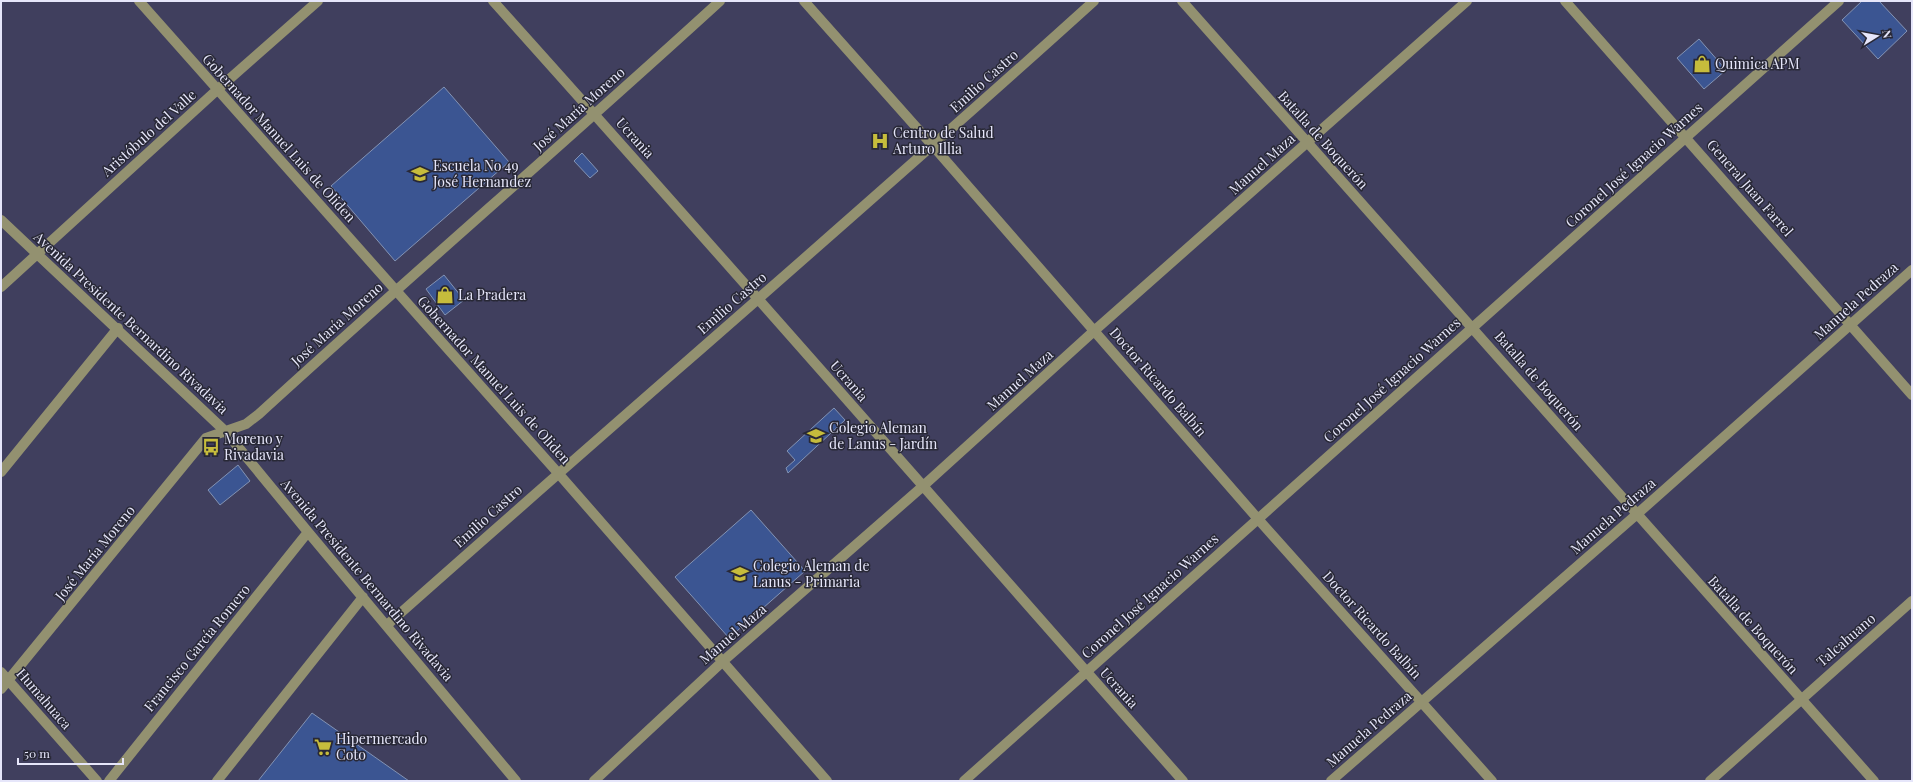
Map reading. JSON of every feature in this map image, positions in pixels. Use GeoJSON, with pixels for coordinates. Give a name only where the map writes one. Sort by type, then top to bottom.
{"type":"FeatureCollection","features":[{"type":"Feature","properties":{"kind":"street","name":"Gobernador Manuel Luis de Oliden"},"geometry":{"type":"LineString","coordinates":[[139,1],[558,473],[826,781]]}},
{"type":"Feature","properties":{"kind":"street","name":"Aristóbulo del Valle"},"geometry":{"type":"LineString","coordinates":[[1,286],[217,90],[318,1]]}},
{"type":"Feature","properties":{"kind":"street","name":"Ucrania"},"geometry":{"type":"LineString","coordinates":[[493,1],[758,298],[922,487],[1183,781]]}},
{"type":"Feature","properties":{"kind":"street","name":"José María Moreno"},"geometry":{"type":"LineString","coordinates":[[1,689],[206,438],[246,424],[259,414],[395,290],[595,114],[720,1]]}},
{"type":"Feature","properties":{"kind":"street","name":"Doctor Ricardo Balbín"},"geometry":{"type":"LineString","coordinates":[[804,1],[933,146],[1258,519],[1492,781]]}},
{"type":"Feature","properties":{"kind":"street","name":"Emilio Castro"},"geometry":{"type":"LineString","coordinates":[[387,625],[558,473],[933,146],[1094,1]]}},
{"type":"Feature","properties":{"kind":"street","name":"Batalla de Boquerón"},"geometry":{"type":"LineString","coordinates":[[1182,1],[1306,143],[1473,327],[1636,515],[1874,781]]}},
{"type":"Feature","properties":{"kind":"street","name":"Manuel Maza"},"geometry":{"type":"LineString","coordinates":[[594,781],[722,662],[922,487],[1094,331],[1467,1]]}},
{"type":"Feature","properties":{"kind":"street","name":"General Juan Farrel"},"geometry":{"type":"LineString","coordinates":[[1565,1],[1912,395]]}},
{"type":"Feature","properties":{"kind":"street","name":"Coronel José Ignacio Warnes"},"geometry":{"type":"LineString","coordinates":[[964,781],[1839,1]]}},
{"type":"Feature","properties":{"kind":"street","name":"Avenida Presidente Bernardino Rivadavia"},"geometry":{"type":"LineString","coordinates":[[1,220],[118,328],[225,431],[516,781]]}},
{"type":"Feature","properties":{"kind":"street","name":"Manuela Pedraza"},"geometry":{"type":"LineString","coordinates":[[1331,781],[1636,515],[1912,270]]}},
{"type":"Feature","properties":{"kind":"street"},"geometry":{"type":"LineString","coordinates":[[1,472],[118,328]]}},
{"type":"Feature","properties":{"kind":"street","name":"Francisco García Romero"},"geometry":{"type":"LineString","coordinates":[[109,781],[308,532]]}},
{"type":"Feature","properties":{"kind":"street"},"geometry":{"type":"LineString","coordinates":[[217,781],[363,597]]}},
{"type":"Feature","properties":{"kind":"street","name":"Talcahuano"},"geometry":{"type":"LineString","coordinates":[[1710,781],[1800,699],[1912,601]]}},
{"type":"Feature","properties":{"kind":"street","name":"Humahuaca"},"geometry":{"type":"LineString","coordinates":[[1,672],[97,781]]}},
{"type":"Feature","properties":{"kind":"building"},"geometry":{"type":"Polygon","coordinates":[[[1862,1],[1879,1],[1907,31],[1878,59],[1842,20],[1862,1]]]}},
{"type":"Feature","properties":{"kind":"building","name":"Quimica APM"},"geometry":{"type":"Polygon","coordinates":[[[1699,39],[1726,70],[1704,89],[1677,58],[1699,39]]]}},
{"type":"Feature","properties":{"kind":"building","name":"Escuela No 49 José Hernandez"},"geometry":{"type":"Polygon","coordinates":[[[444,87],[509,162],[395,261],[331,186],[444,87]]]}},
{"type":"Feature","properties":{"kind":"building"},"geometry":{"type":"Polygon","coordinates":[[[582,153],[598,171],[590,178],[574,161],[582,153]]]}},
{"type":"Feature","properties":{"kind":"building","name":"La Pradera"},"geometry":{"type":"Polygon","coordinates":[[[444,275],[464,300],[445,315],[426,289],[444,275]]]}},
{"type":"Feature","properties":{"kind":"building","name":"Colegio Aleman de Lanus - Jardín"},"geometry":{"type":"Polygon","coordinates":[[[834,408],[845,420],[788,473],[786,468],[795,460],[787,451],[834,408]]]}},
{"type":"Feature","properties":{"kind":"building"},"geometry":{"type":"Polygon","coordinates":[[[238,465],[250,481],[220,505],[208,490],[238,465]]]}},
{"type":"Feature","properties":{"kind":"building","name":"Colegio Aleman de Lanus - Primaria"},"geometry":{"type":"Polygon","coordinates":[[[751,510],[805,571],[729,638],[675,577],[751,510]]]}},
{"type":"Feature","properties":{"kind":"building","name":"Hipermercado Coto"},"geometry":{"type":"Polygon","coordinates":[[[312,713],[409,781],[258,781],[312,713]]]}},
{"type":"Feature","properties":{"kind":"place","name":"Quimica APM"},"geometry":{"type":"Point","coordinates":[1702,64]}},
{"type":"Feature","properties":{"kind":"place","name":"Centro de Salud Arturo Illia"},"geometry":{"type":"Point","coordinates":[880,141]}},
{"type":"Feature","properties":{"kind":"place","name":"Escuela No 49 José Hernandez"},"geometry":{"type":"Point","coordinates":[420,174]}},
{"type":"Feature","properties":{"kind":"place","name":"La Pradera"},"geometry":{"type":"Point","coordinates":[445,295]}},
{"type":"Feature","properties":{"kind":"place","name":"Colegio Aleman de Lanus - Jardín"},"geometry":{"type":"Point","coordinates":[816,436]}},
{"type":"Feature","properties":{"kind":"place","name":"Moreno y Rivadavia"},"geometry":{"type":"Point","coordinates":[211,447]}},
{"type":"Feature","properties":{"kind":"place","name":"Colegio Aleman de Lanus - Primaria"},"geometry":{"type":"Point","coordinates":[740,574]}},
{"type":"Feature","properties":{"kind":"place","name":"Hipermercado Coto"},"geometry":{"type":"Point","coordinates":[323,747]}}]}
